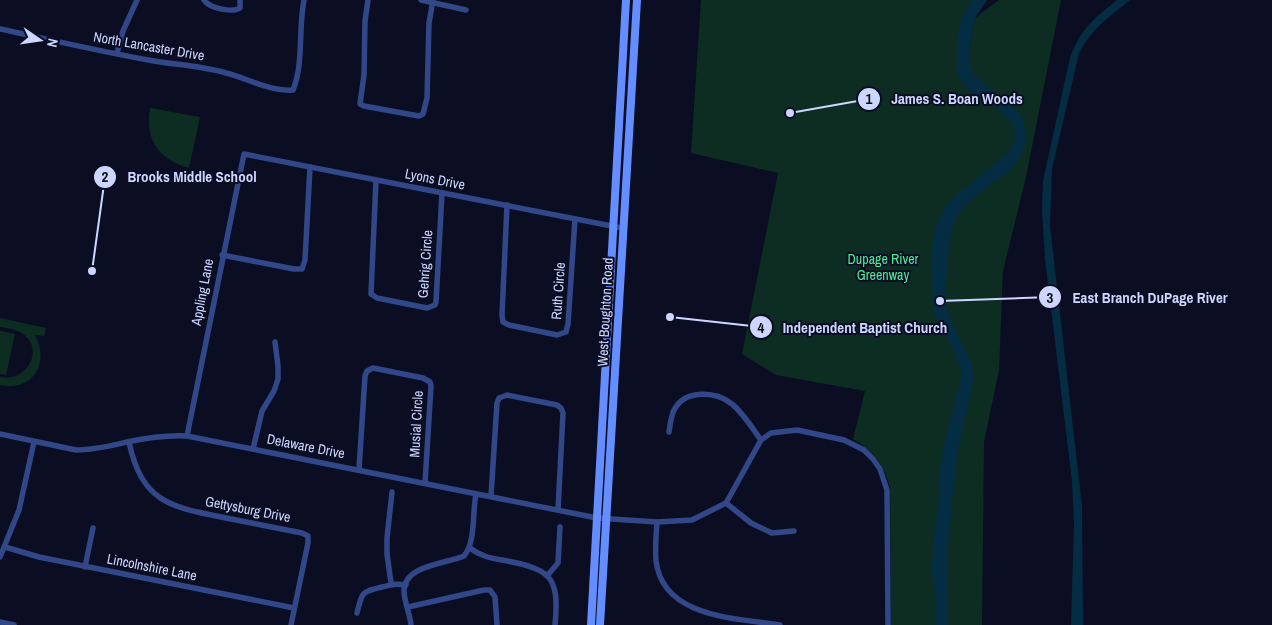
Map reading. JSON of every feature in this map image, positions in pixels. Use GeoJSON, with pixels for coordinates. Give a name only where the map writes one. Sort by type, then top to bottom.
{"type":"FeatureCollection","features":[{"type":"Feature","properties":{"kind":"main road","name":"West Boughton Road"},"geometry":{"type":"LineString","coordinates":[[600,625],[618,227],[616,180],[626,0]]}},
{"type":"Feature","properties":{"kind":"main road","name":"West Boughton Road"},"geometry":{"type":"LineString","coordinates":[[618,227],[626,183],[636,0]]}},
{"type":"Feature","properties":{"kind":"main road","name":"West Boughton Road"},"geometry":{"type":"LineString","coordinates":[[591,625],[596,518],[615,289]]}},
{"type":"Feature","properties":{"kind":"street"},"geometry":{"type":"LineString","coordinates":[[117,53],[123,31],[137,0]]}},
{"type":"Feature","properties":{"kind":"street"},"geometry":{"type":"LineString","coordinates":[[204,0],[208,5],[233,10],[240,8],[240,0]]}},
{"type":"Feature","properties":{"kind":"street","name":"North Lancaster Drive"},"geometry":{"type":"LineString","coordinates":[[0,29],[117,53],[226,72],[266,86],[292,90],[300,61],[299,44],[304,0]]}},
{"type":"Feature","properties":{"kind":"street"},"geometry":{"type":"LineString","coordinates":[[368,0],[364,31],[364,74],[360,104],[414,116],[423,114],[427,98],[428,23],[433,1]]}},
{"type":"Feature","properties":{"kind":"street"},"geometry":{"type":"LineString","coordinates":[[421,0],[433,1],[466,10]]}},
{"type":"Feature","properties":{"kind":"street","name":"Lyons Drive"},"geometry":{"type":"LineString","coordinates":[[244,154],[618,227]]}},
{"type":"Feature","properties":{"kind":"street","name":"Appling Lane"},"geometry":{"type":"LineString","coordinates":[[187,436],[222,255],[244,154]]}},
{"type":"Feature","properties":{"kind":"street"},"geometry":{"type":"LineString","coordinates":[[222,255],[294,269],[302,268],[305,260],[310,167]]}},
{"type":"Feature","properties":{"kind":"street","name":"Gehrig Circle"},"geometry":{"type":"LineString","coordinates":[[376,180],[371,294],[377,298],[427,308],[435,305],[436,302],[442,193]]}},
{"type":"Feature","properties":{"kind":"street"},"geometry":{"type":"LineString","coordinates":[[616,180],[626,183]]}},
{"type":"Feature","properties":{"kind":"street","name":"Ruth Circle"},"geometry":{"type":"LineString","coordinates":[[507,205],[503,322],[509,325],[558,335],[566,332],[568,324],[575,219]]}},
{"type":"Feature","properties":{"kind":"street"},"geometry":{"type":"LineString","coordinates":[[253,449],[262,411],[274,391],[278,379],[276,342]]}},
{"type":"Feature","properties":{"kind":"street","name":"Musial Circle"},"geometry":{"type":"LineString","coordinates":[[359,470],[365,376],[367,371],[373,368],[423,378],[430,382],[425,483]]}},
{"type":"Feature","properties":{"kind":"street"},"geometry":{"type":"LineString","coordinates":[[669,432],[674,410],[679,403],[699,394],[709,393],[732,404],[761,440]]}},
{"type":"Feature","properties":{"kind":"street"},"geometry":{"type":"LineString","coordinates":[[491,496],[497,403],[499,398],[507,395],[557,405],[563,413],[558,510]]}},
{"type":"Feature","properties":{"kind":"street"},"geometry":{"type":"LineString","coordinates":[[794,531],[772,533],[751,523],[726,503],[761,440],[771,433],[804,430],[853,443],[864,450],[877,464],[883,475],[887,490],[888,625]]}},
{"type":"Feature","properties":{"kind":"street","name":"Delaware Drive"},"geometry":{"type":"LineString","coordinates":[[0,434],[76,450],[99,449],[129,442],[177,435],[187,436],[606,519],[657,522],[692,520],[726,503]]}},
{"type":"Feature","properties":{"kind":"street"},"geometry":{"type":"LineString","coordinates":[[0,558],[19,510],[34,442]]}},
{"type":"Feature","properties":{"kind":"street","name":"Gettysburg Drive"},"geometry":{"type":"LineString","coordinates":[[129,442],[133,460],[142,479],[153,492],[167,502],[190,510],[302,533],[308,536],[291,625]]}},
{"type":"Feature","properties":{"kind":"street"},"geometry":{"type":"LineString","coordinates":[[391,584],[387,538],[392,492]]}},
{"type":"Feature","properties":{"kind":"street"},"geometry":{"type":"LineString","coordinates":[[411,625],[404,591],[409,577],[415,572],[464,556],[470,548],[476,494]]}},
{"type":"Feature","properties":{"kind":"street"},"geometry":{"type":"LineString","coordinates":[[657,522],[656,563],[668,590],[678,600],[694,609],[712,614],[780,625]]}},
{"type":"Feature","properties":{"kind":"street"},"geometry":{"type":"LineString","coordinates":[[547,576],[558,562],[560,527]]}},
{"type":"Feature","properties":{"kind":"street"},"geometry":{"type":"LineString","coordinates":[[85,566],[93,528]]}},
{"type":"Feature","properties":{"kind":"street","name":"Lincolnshire Lane"},"geometry":{"type":"LineString","coordinates":[[5,547],[28,555],[294,608]]}},
{"type":"Feature","properties":{"kind":"street"},"geometry":{"type":"LineString","coordinates":[[470,548],[486,557],[525,564],[541,570],[554,588],[557,602],[555,625]]}},
{"type":"Feature","properties":{"kind":"street"},"geometry":{"type":"LineString","coordinates":[[358,613],[364,593],[371,589],[391,584],[406,585]]}},
{"type":"Feature","properties":{"kind":"street"},"geometry":{"type":"LineString","coordinates":[[408,607],[490,590],[495,597],[497,625]]}},
{"type":"Feature","properties":{"kind":"street"},"geometry":{"type":"LineString","coordinates":[[0,622],[14,625]]}},
{"type":"Feature","properties":{"kind":"green space","name":"Dupage River Greenway"},"geometry":{"type":"Polygon","coordinates":[[[701,0],[974,0],[957,38],[958,72],[969,62],[969,49],[975,18],[999,0],[1061,0],[1026,177],[1003,271],[999,370],[984,442],[982,625],[891,625],[890,488],[885,473],[877,459],[867,448],[853,439],[865,391],[776,375],[742,354],[778,173],[691,153],[701,0]]]}},
{"type":"Feature","properties":{"kind":"green space"},"geometry":{"type":"Polygon","coordinates":[[[150,108],[200,117],[189,168],[169,159],[156,147],[150,130],[150,108]]]}},
{"type":"Feature","properties":{"kind":"green space"},"geometry":{"type":"Polygon","coordinates":[[[0,318],[46,328],[44,336],[35,335],[39,345],[40,356],[36,373],[30,380],[22,384],[12,386],[0,385],[0,377],[10,377],[26,369],[31,362],[32,346],[28,338],[20,332],[0,327],[0,318]]]}},
{"type":"Feature","properties":{"kind":"green space"},"geometry":{"type":"Polygon","coordinates":[[[0,331],[15,334],[6,375],[0,374],[0,331]]]}},
{"type":"Feature","properties":{"kind":"water"},"geometry":{"type":"Polygon","coordinates":[[[972,0],[987,0],[975,18],[969,49],[969,62],[972,73],[1017,111],[1022,118],[1025,144],[1017,162],[1010,170],[973,198],[958,214],[952,228],[945,296],[948,312],[964,350],[972,362],[973,382],[958,449],[954,479],[948,546],[947,625],[935,625],[935,593],[932,572],[934,535],[940,490],[938,483],[944,445],[962,372],[951,345],[933,311],[932,249],[935,230],[942,212],[955,196],[1008,153],[1015,140],[1016,131],[1013,123],[998,109],[974,94],[963,84],[957,73],[957,38],[962,17],[972,0]]]}},
{"type":"Feature","properties":{"kind":"water"},"geometry":{"type":"Polygon","coordinates":[[[1117,0],[1130,0],[1095,30],[1079,53],[1052,169],[1050,226],[1082,507],[1083,625],[1071,625],[1074,525],[1072,481],[1045,259],[1042,210],[1043,181],[1070,58],[1074,48],[1089,25],[1117,0]]]}},
{"type":"Feature","properties":{"kind":"place","name":"James S. Boan Woods"},"geometry":{"type":"Point","coordinates":[790,113]}},
{"type":"Feature","properties":{"kind":"place","name":"Brooks Middle School"},"geometry":{"type":"Point","coordinates":[92,271]}},
{"type":"Feature","properties":{"kind":"place","name":"East Branch DuPage River"},"geometry":{"type":"Point","coordinates":[940,301]}},
{"type":"Feature","properties":{"kind":"place","name":"Independent Baptist Church"},"geometry":{"type":"Point","coordinates":[670,317]}}]}
